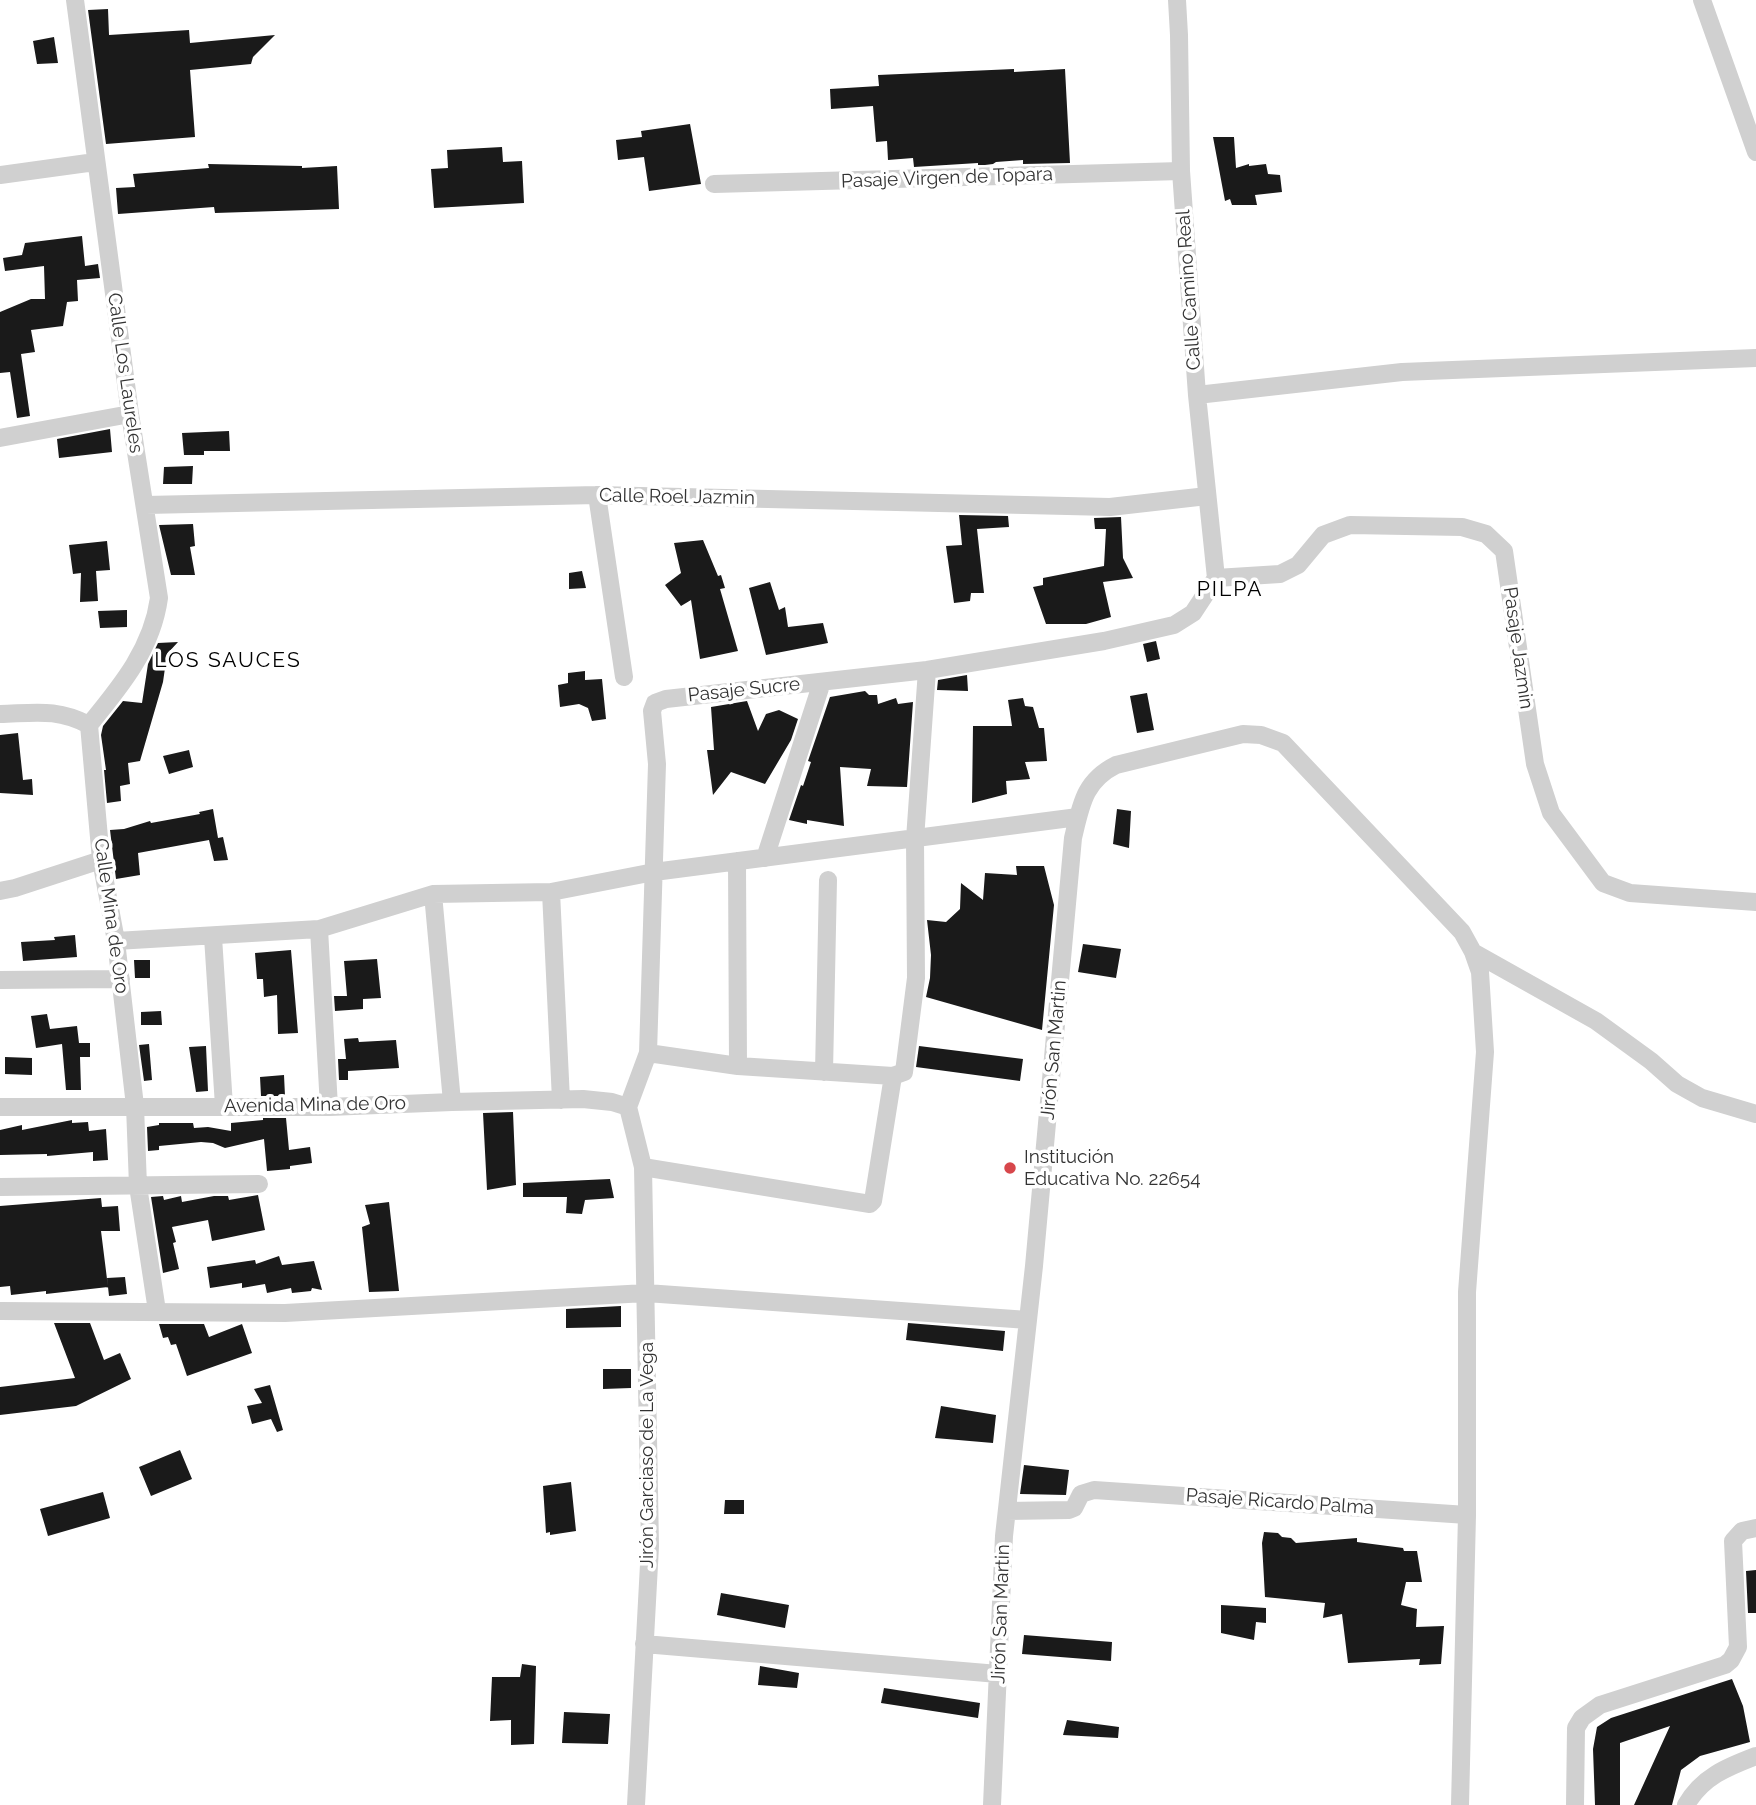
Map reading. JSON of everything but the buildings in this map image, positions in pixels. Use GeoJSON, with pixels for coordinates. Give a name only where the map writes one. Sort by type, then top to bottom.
{"type":"FeatureCollection","features":[{"type":"Feature","properties":{"kind":"street","name":"Calle Los Laureles"},"geometry":{"type":"LineString","coordinates":[[75,0],[130,414],[159,598],[156,617],[136,665],[89,725]]}},
{"type":"Feature","properties":{"kind":"street","name":"Calle Camino Real"},"geometry":{"type":"LineString","coordinates":[[1177,0],[1181,172],[1197,396],[1216,578]]}},
{"type":"Feature","properties":{"kind":"street"},"geometry":{"type":"LineString","coordinates":[[1702,0],[1756,152]]}},
{"type":"Feature","properties":{"kind":"street"},"geometry":{"type":"LineString","coordinates":[[0,175],[95,162]]}},
{"type":"Feature","properties":{"kind":"street","name":"Pasaje Virgen de Topara"},"geometry":{"type":"LineString","coordinates":[[714,184],[1181,172]]}},
{"type":"Feature","properties":{"kind":"street"},"geometry":{"type":"LineString","coordinates":[[1197,396],[1402,372],[1756,358]]}},
{"type":"Feature","properties":{"kind":"street"},"geometry":{"type":"LineString","coordinates":[[0,438],[130,414]]}},
{"type":"Feature","properties":{"kind":"street"},"geometry":{"type":"LineString","coordinates":[[597,495],[624,677]]}},
{"type":"Feature","properties":{"kind":"street","name":"Calle Roel Jazmin"},"geometry":{"type":"LineString","coordinates":[[146,505],[597,495],[1110,507],[1207,496]]}},
{"type":"Feature","properties":{"kind":"street","name":"Pasaje Jazmin"},"geometry":{"type":"LineString","coordinates":[[1216,578],[1280,574],[1298,565],[1323,535],[1350,525],[1462,527],[1486,534],[1504,551],[1535,764],[1551,813],[1558,823],[1603,883],[1630,894],[1756,902]]}},
{"type":"Feature","properties":{"kind":"street","name":"Pasaje Sucre"},"geometry":{"type":"LineString","coordinates":[[628,1107],[648,1053],[657,764],[652,711],[655,704],[666,699],[927,670],[1104,641],[1174,625],[1193,613],[1216,578]]}},
{"type":"Feature","properties":{"kind":"street"},"geometry":{"type":"LineString","coordinates":[[648,1053],[737,1066],[893,1076],[904,1072],[916,978],[915,839],[927,670]]}},
{"type":"Feature","properties":{"kind":"street"},"geometry":{"type":"LineString","coordinates":[[765,858],[822,682]]}},
{"type":"Feature","properties":{"kind":"street"},"geometry":{"type":"LineString","coordinates":[[0,714],[51,712],[71,716],[89,725]]}},
{"type":"Feature","properties":{"kind":"street","name":"Calle Mina de Oro"},"geometry":{"type":"LineString","coordinates":[[89,725],[101,860],[116,941],[135,1106],[138,1186],[157,1311]]}},
{"type":"Feature","properties":{"kind":"street","name":"Jirón San Martin"},"geometry":{"type":"LineString","coordinates":[[992,1805],[1007,1511],[1028,1320],[1073,838],[1086,792],[1100,773],[1116,765],[1243,734],[1261,735],[1283,743],[1462,932],[1474,952]]}},
{"type":"Feature","properties":{"kind":"street"},"geometry":{"type":"LineString","coordinates":[[116,941],[319,929],[433,894],[551,892],[654,872],[1078,817]]}},
{"type":"Feature","properties":{"kind":"street"},"geometry":{"type":"LineString","coordinates":[[0,891],[101,860]]}},
{"type":"Feature","properties":{"kind":"street"},"geometry":{"type":"LineString","coordinates":[[737,861],[737,1066]]}},
{"type":"Feature","properties":{"kind":"street"},"geometry":{"type":"LineString","coordinates":[[824,1072],[828,880]]}},
{"type":"Feature","properties":{"kind":"street"},"geometry":{"type":"LineString","coordinates":[[551,892],[561,1100]]}},
{"type":"Feature","properties":{"kind":"street"},"geometry":{"type":"LineString","coordinates":[[433,894],[452,1101]]}},
{"type":"Feature","properties":{"kind":"street"},"geometry":{"type":"LineString","coordinates":[[319,929],[329,1107]]}},
{"type":"Feature","properties":{"kind":"street"},"geometry":{"type":"LineString","coordinates":[[213,937],[223,1106]]}},
{"type":"Feature","properties":{"kind":"street"},"geometry":{"type":"LineString","coordinates":[[1474,952],[1596,1021],[1651,1061],[1677,1084],[1702,1098],[1756,1114]]}},
{"type":"Feature","properties":{"kind":"street"},"geometry":{"type":"LineString","coordinates":[[1460,1805],[1467,1515],[1466,1292],[1485,1052],[1480,972],[1474,952]]}},
{"type":"Feature","properties":{"kind":"street"},"geometry":{"type":"LineString","coordinates":[[0,980],[121,979]]}},
{"type":"Feature","properties":{"kind":"street"},"geometry":{"type":"LineString","coordinates":[[643,1167],[870,1204],[873,1201],[893,1076]]}},
{"type":"Feature","properties":{"kind":"street","name":"Avenida Mina de Oro"},"geometry":{"type":"LineString","coordinates":[[0,1107],[329,1107],[452,1101],[561,1100],[612,1102],[628,1107]]}},
{"type":"Feature","properties":{"kind":"street","name":"Jirón Garciaso de La Vega"},"geometry":{"type":"LineString","coordinates":[[628,1107],[643,1167],[650,1546],[636,1805]]}},
{"type":"Feature","properties":{"kind":"street"},"geometry":{"type":"LineString","coordinates":[[0,1187],[259,1184]]}},
{"type":"Feature","properties":{"kind":"street"},"geometry":{"type":"LineString","coordinates":[[0,1311],[285,1313],[646,1293],[1028,1320]]}},
{"type":"Feature","properties":{"kind":"street","name":"Pasaje Ricardo Palma"},"geometry":{"type":"LineString","coordinates":[[1007,1511],[1069,1510],[1074,1508],[1081,1494],[1094,1490],[1467,1515]]}},
{"type":"Feature","properties":{"kind":"street"},"geometry":{"type":"LineString","coordinates":[[1576,1805],[1576,1728],[1582,1718],[1600,1705],[1725,1665],[1735,1656],[1738,1647],[1733,1541],[1742,1531],[1756,1528]]}},
{"type":"Feature","properties":{"kind":"street"},"geometry":{"type":"LineString","coordinates":[[645,1644],[998,1674]]}},
{"type":"Feature","properties":{"kind":"street"},"geometry":{"type":"LineString","coordinates":[[1686,1805],[1705,1781],[1723,1769],[1756,1756]]}},
{"type":"Feature","properties":{"kind":"place","name":"Institución Educativa No. 22654"},"geometry":{"type":"Point","coordinates":[1010,1168]}},
{"type":"Feature","properties":{"kind":"district","name":"PILPA"},"geometry":{"type":"Point","coordinates":[1230,590]}},
{"type":"Feature","properties":{"kind":"district","name":"LOS SAUCES"},"geometry":{"type":"Point","coordinates":[228,661]}}]}
